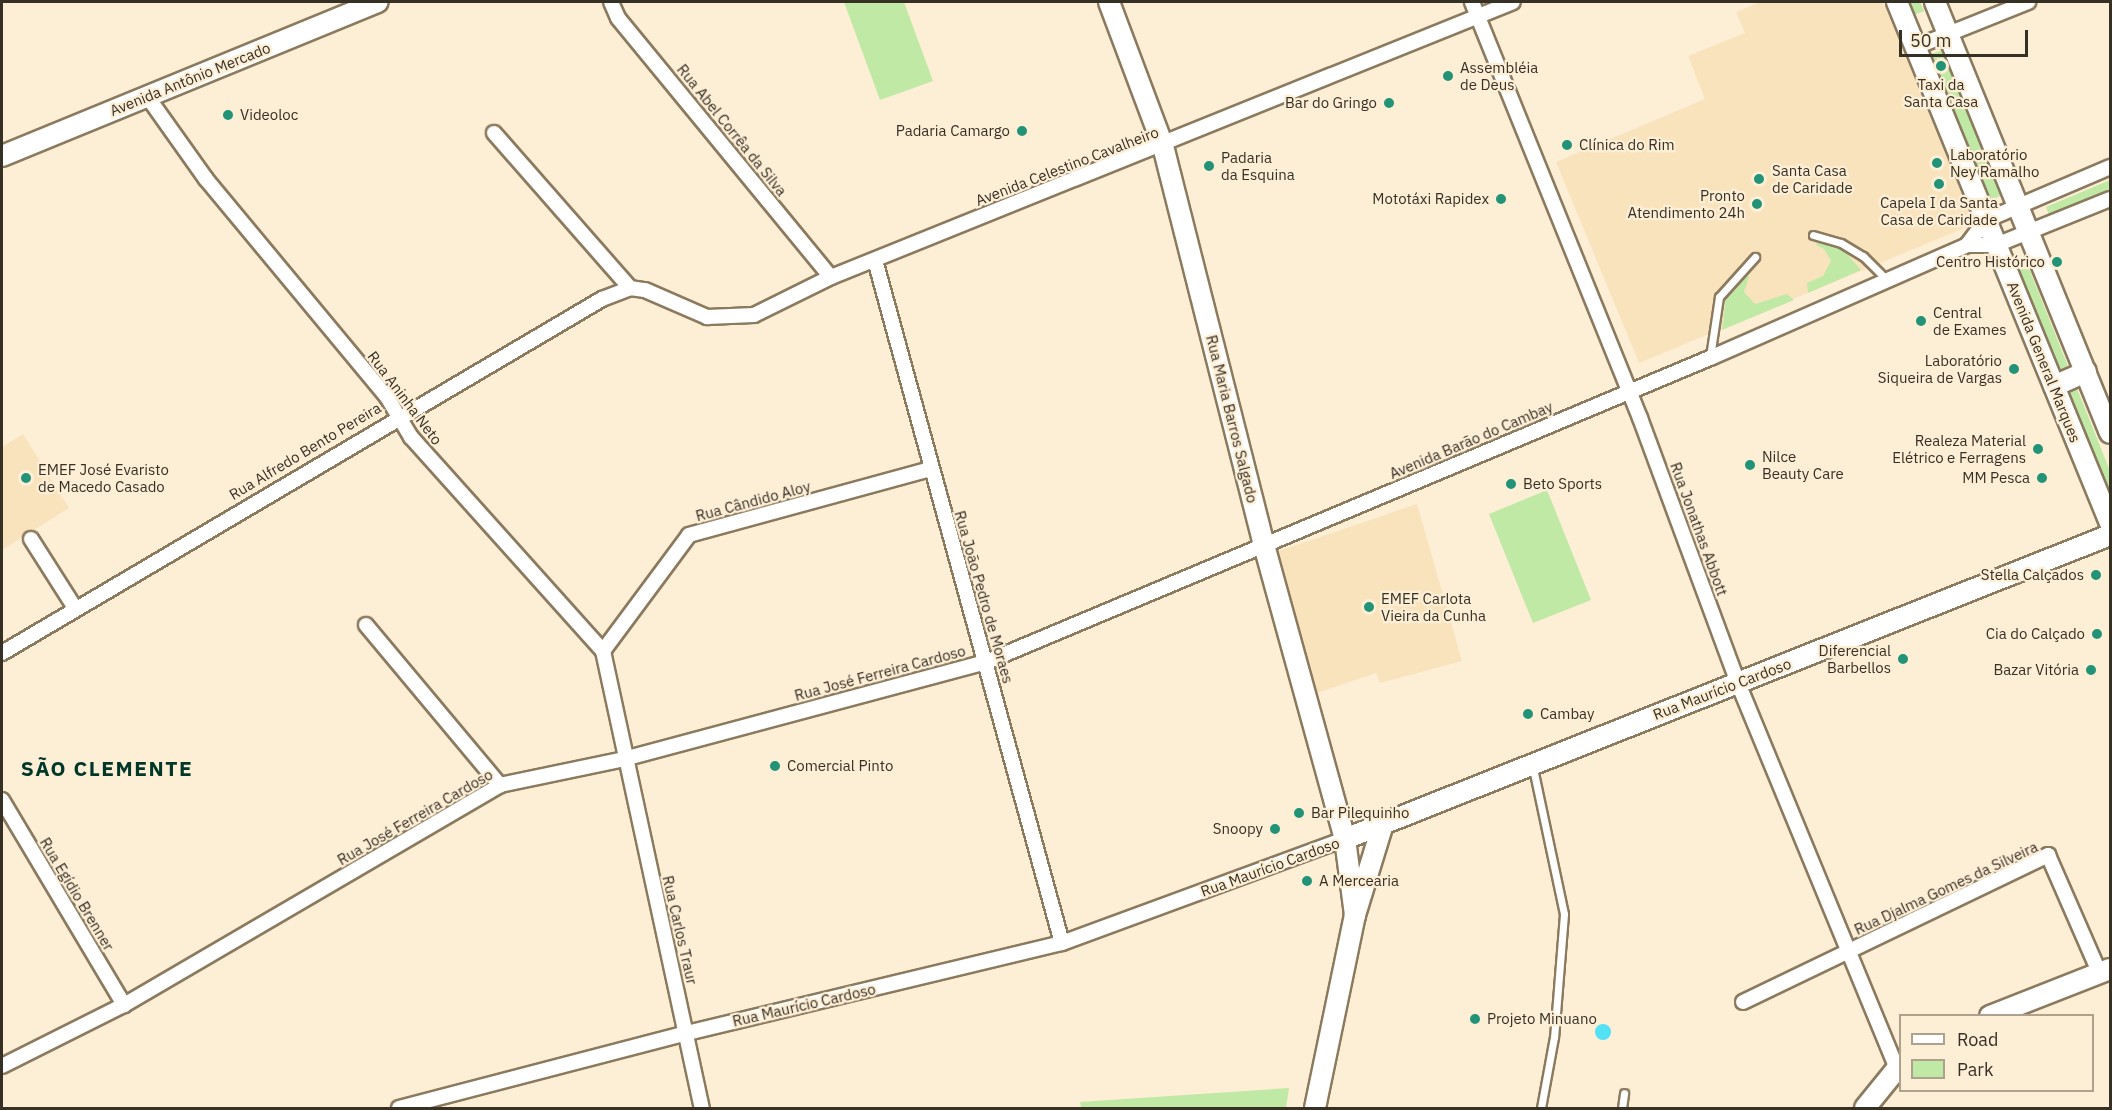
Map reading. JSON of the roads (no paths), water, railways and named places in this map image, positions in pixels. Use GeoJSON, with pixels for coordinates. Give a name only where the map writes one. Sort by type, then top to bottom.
{"type":"FeatureCollection","features":[{"type":"Feature","properties":{"kind":"street","name":"Avenida Antônio Mercado"},"geometry":{"type":"LineString","coordinates":[[2,156],[378,2]]}},
{"type":"Feature","properties":{"kind":"street","name":"Rua Abel Corrêa da Silva"},"geometry":{"type":"LineString","coordinates":[[611,2],[618,18],[831,277]]}},
{"type":"Feature","properties":{"kind":"street","name":"Rua Maria Barros Salgado"},"geometry":{"type":"LineString","coordinates":[[1109,2],[1163,146],[1264,545],[1345,839],[1355,915]]}},
{"type":"Feature","properties":{"kind":"street","name":"Rua Jonathas Abbott"},"geometry":{"type":"LineString","coordinates":[[1472,2],[1629,391],[1738,683],[1849,952],[1899,1066]]}},
{"type":"Feature","properties":{"kind":"street","name":"Avenida Celestino Cavalheiro"},"geometry":{"type":"LineString","coordinates":[[630,288],[645,290],[706,317],[754,315],[831,277],[1163,146],[1513,2]]}},
{"type":"Feature","properties":{"kind":"street","name":"Avenida General Marques"},"geometry":{"type":"LineString","coordinates":[[1898,2],[2110,523]]}},
{"type":"Feature","properties":{"kind":"street"},"geometry":{"type":"LineString","coordinates":[[1935,2],[2110,433]]}},
{"type":"Feature","properties":{"kind":"street"},"geometry":{"type":"LineString","coordinates":[[1916,47],[2028,2]]}},
{"type":"Feature","properties":{"kind":"street","name":"Rua Aninha Neto"},"geometry":{"type":"LineString","coordinates":[[147,96],[206,179],[398,416],[411,437],[603,651]]}},
{"type":"Feature","properties":{"kind":"street"},"geometry":{"type":"LineString","coordinates":[[494,133],[630,288]]}},
{"type":"Feature","properties":{"kind":"street","name":"Avenida Barão do Cambay"},"geometry":{"type":"LineString","coordinates":[[1967,245],[1986,220],[2110,167]]}},
{"type":"Feature","properties":{"kind":"street","name":"Avenida Barão do Cambay"},"geometry":{"type":"LineString","coordinates":[[986,662],[1710,358],[1967,245],[1996,245],[2110,199]]}},
{"type":"Feature","properties":{"kind":"street","name":"Rua João Pedro de Moraes"},"geometry":{"type":"LineString","coordinates":[[875,260],[930,469],[986,662],[1062,944]]}},
{"type":"Feature","properties":{"kind":"street","name":"Rua Alfredo Bento Pereira"},"geometry":{"type":"LineString","coordinates":[[2,653],[398,416],[602,299],[630,288]]}},
{"type":"Feature","properties":{"kind":"street"},"geometry":{"type":"LineString","coordinates":[[2054,386],[2086,372]]}},
{"type":"Feature","properties":{"kind":"street","name":"Rua Cândido Aloy"},"geometry":{"type":"LineString","coordinates":[[603,651],[689,536],[930,469]]}},
{"type":"Feature","properties":{"kind":"street","name":"Rua Maurício Cardoso"},"geometry":{"type":"LineString","coordinates":[[399,1108],[687,1032],[1062,944],[1345,839],[1532,762],[2110,535]]}},
{"type":"Feature","properties":{"kind":"street"},"geometry":{"type":"LineString","coordinates":[[31,539],[75,608]]}},
{"type":"Feature","properties":{"kind":"street"},"geometry":{"type":"LineString","coordinates":[[366,625],[500,785]]}},
{"type":"Feature","properties":{"kind":"street"},"geometry":{"type":"LineString","coordinates":[[603,651],[624,759]]}},
{"type":"Feature","properties":{"kind":"street","name":"Rua José Ferreira Cardoso"},"geometry":{"type":"LineString","coordinates":[[2,1066],[124,1005],[500,785],[624,759],[986,662]]}},
{"type":"Feature","properties":{"kind":"street","name":"Rua Carlos Traur"},"geometry":{"type":"LineString","coordinates":[[624,759],[687,1032],[702,1108]]}},
{"type":"Feature","properties":{"kind":"street","name":"Rua Egídio Brenner"},"geometry":{"type":"LineString","coordinates":[[2,800],[124,1005]]}},
{"type":"Feature","properties":{"kind":"street"},"geometry":{"type":"LineString","coordinates":[[1315,1108],[1355,915],[1383,824]]}},
{"type":"Feature","properties":{"kind":"street","name":"Rua Djalma Gomes da Silveira"},"geometry":{"type":"LineString","coordinates":[[1743,1002],[2048,855],[2105,971]]}},
{"type":"Feature","properties":{"kind":"street"},"geometry":{"type":"LineString","coordinates":[[1995,1014],[2105,971]]}},
{"type":"Feature","properties":{"kind":"street"},"geometry":{"type":"LineString","coordinates":[[1865,1108],[1899,1066]]}},
{"type":"Feature","properties":{"kind":"lane"},"geometry":{"type":"LineString","coordinates":[[1813,235],[1840,243],[1863,256],[1887,280]]}},
{"type":"Feature","properties":{"kind":"lane"},"geometry":{"type":"LineString","coordinates":[[1710,358],[1719,297],[1755,257]]}},
{"type":"Feature","properties":{"kind":"lane"},"geometry":{"type":"LineString","coordinates":[[1532,762],[1564,914],[1554,1036],[1540,1108]]}},
{"type":"Feature","properties":{"kind":"lane"},"geometry":{"type":"LineString","coordinates":[[1622,1108],[1624,1094]]}},
{"type":"Feature","properties":{"kind":"water"},"geometry":{"type":"Polygon","coordinates":[[[1600,1024],[1606,1024],[1611,1032],[1609,1038],[1600,1040],[1595,1035],[1595,1029],[1600,1024]]]}},
{"type":"Feature","properties":{"kind":"place","name":"Taxi da Santa Casa"},"geometry":{"type":"Point","coordinates":[1941,66]}},
{"type":"Feature","properties":{"kind":"place","name":"Assembléia de Deus"},"geometry":{"type":"Point","coordinates":[1448,76]}},
{"type":"Feature","properties":{"kind":"place","name":"Bar do Gringo"},"geometry":{"type":"Point","coordinates":[1389,103]}},
{"type":"Feature","properties":{"kind":"place","name":"Videoloc"},"geometry":{"type":"Point","coordinates":[228,115]}},
{"type":"Feature","properties":{"kind":"place","name":"Padaria Camargo"},"geometry":{"type":"Point","coordinates":[1022,131]}},
{"type":"Feature","properties":{"kind":"place","name":"Clínica do Rim"},"geometry":{"type":"Point","coordinates":[1567,145]}},
{"type":"Feature","properties":{"kind":"place","name":"Laboratório Ney Ramalho"},"geometry":{"type":"Point","coordinates":[1937,163]}},
{"type":"Feature","properties":{"kind":"place","name":"Padaria da Esquina"},"geometry":{"type":"Point","coordinates":[1209,166]}},
{"type":"Feature","properties":{"kind":"place","name":"Santa Casa de Caridade"},"geometry":{"type":"Point","coordinates":[1759,179]}},
{"type":"Feature","properties":{"kind":"place","name":"Capela I da Santa Casa de Caridade"},"geometry":{"type":"Point","coordinates":[1939,184]}},
{"type":"Feature","properties":{"kind":"place","name":"Mototáxi Rapidex"},"geometry":{"type":"Point","coordinates":[1501,199]}},
{"type":"Feature","properties":{"kind":"place","name":"Pronto Atendimento 24h"},"geometry":{"type":"Point","coordinates":[1757,204]}},
{"type":"Feature","properties":{"kind":"place","name":"Centro Histórico"},"geometry":{"type":"Point","coordinates":[2057,262]}},
{"type":"Feature","properties":{"kind":"place","name":"Central de Exames"},"geometry":{"type":"Point","coordinates":[1921,321]}},
{"type":"Feature","properties":{"kind":"place","name":"Laboratório Siqueira de Vargas"},"geometry":{"type":"Point","coordinates":[2014,369]}},
{"type":"Feature","properties":{"kind":"place","name":"Realeza Material Elétrico e Ferragens"},"geometry":{"type":"Point","coordinates":[2038,449]}},
{"type":"Feature","properties":{"kind":"place","name":"Nilce Beauty Care"},"geometry":{"type":"Point","coordinates":[1750,465]}},
{"type":"Feature","properties":{"kind":"place","name":"EMEF José Evaristo de Macedo Casado"},"geometry":{"type":"Point","coordinates":[26,478]}},
{"type":"Feature","properties":{"kind":"place","name":"MM Pesca"},"geometry":{"type":"Point","coordinates":[2042,478]}},
{"type":"Feature","properties":{"kind":"place","name":"Beto Sports"},"geometry":{"type":"Point","coordinates":[1511,484]}},
{"type":"Feature","properties":{"kind":"place","name":"Stella Calçados"},"geometry":{"type":"Point","coordinates":[2096,575]}},
{"type":"Feature","properties":{"kind":"place","name":"EMEF Carlota Vieira da Cunha"},"geometry":{"type":"Point","coordinates":[1369,607]}},
{"type":"Feature","properties":{"kind":"place","name":"Cia do Calçado"},"geometry":{"type":"Point","coordinates":[2097,634]}},
{"type":"Feature","properties":{"kind":"place","name":"Diferencial Barbellos"},"geometry":{"type":"Point","coordinates":[1903,659]}},
{"type":"Feature","properties":{"kind":"place","name":"Bazar Vitória"},"geometry":{"type":"Point","coordinates":[2091,670]}},
{"type":"Feature","properties":{"kind":"place","name":"Cambay"},"geometry":{"type":"Point","coordinates":[1528,714]}},
{"type":"Feature","properties":{"kind":"place","name":"Comercial Pinto"},"geometry":{"type":"Point","coordinates":[775,766]}},
{"type":"Feature","properties":{"kind":"place","name":"Bar Pilequinho"},"geometry":{"type":"Point","coordinates":[1299,813]}},
{"type":"Feature","properties":{"kind":"place","name":"Snoopy"},"geometry":{"type":"Point","coordinates":[1275,829]}},
{"type":"Feature","properties":{"kind":"place","name":"A Mercearia"},"geometry":{"type":"Point","coordinates":[1307,881]}},
{"type":"Feature","properties":{"kind":"place","name":"Projeto Minuano"},"geometry":{"type":"Point","coordinates":[1475,1019]}},
{"type":"Feature","properties":{"kind":"district","name":"SÃO CLEMENTE"},"geometry":{"type":"Point","coordinates":[107,768]}}]}
